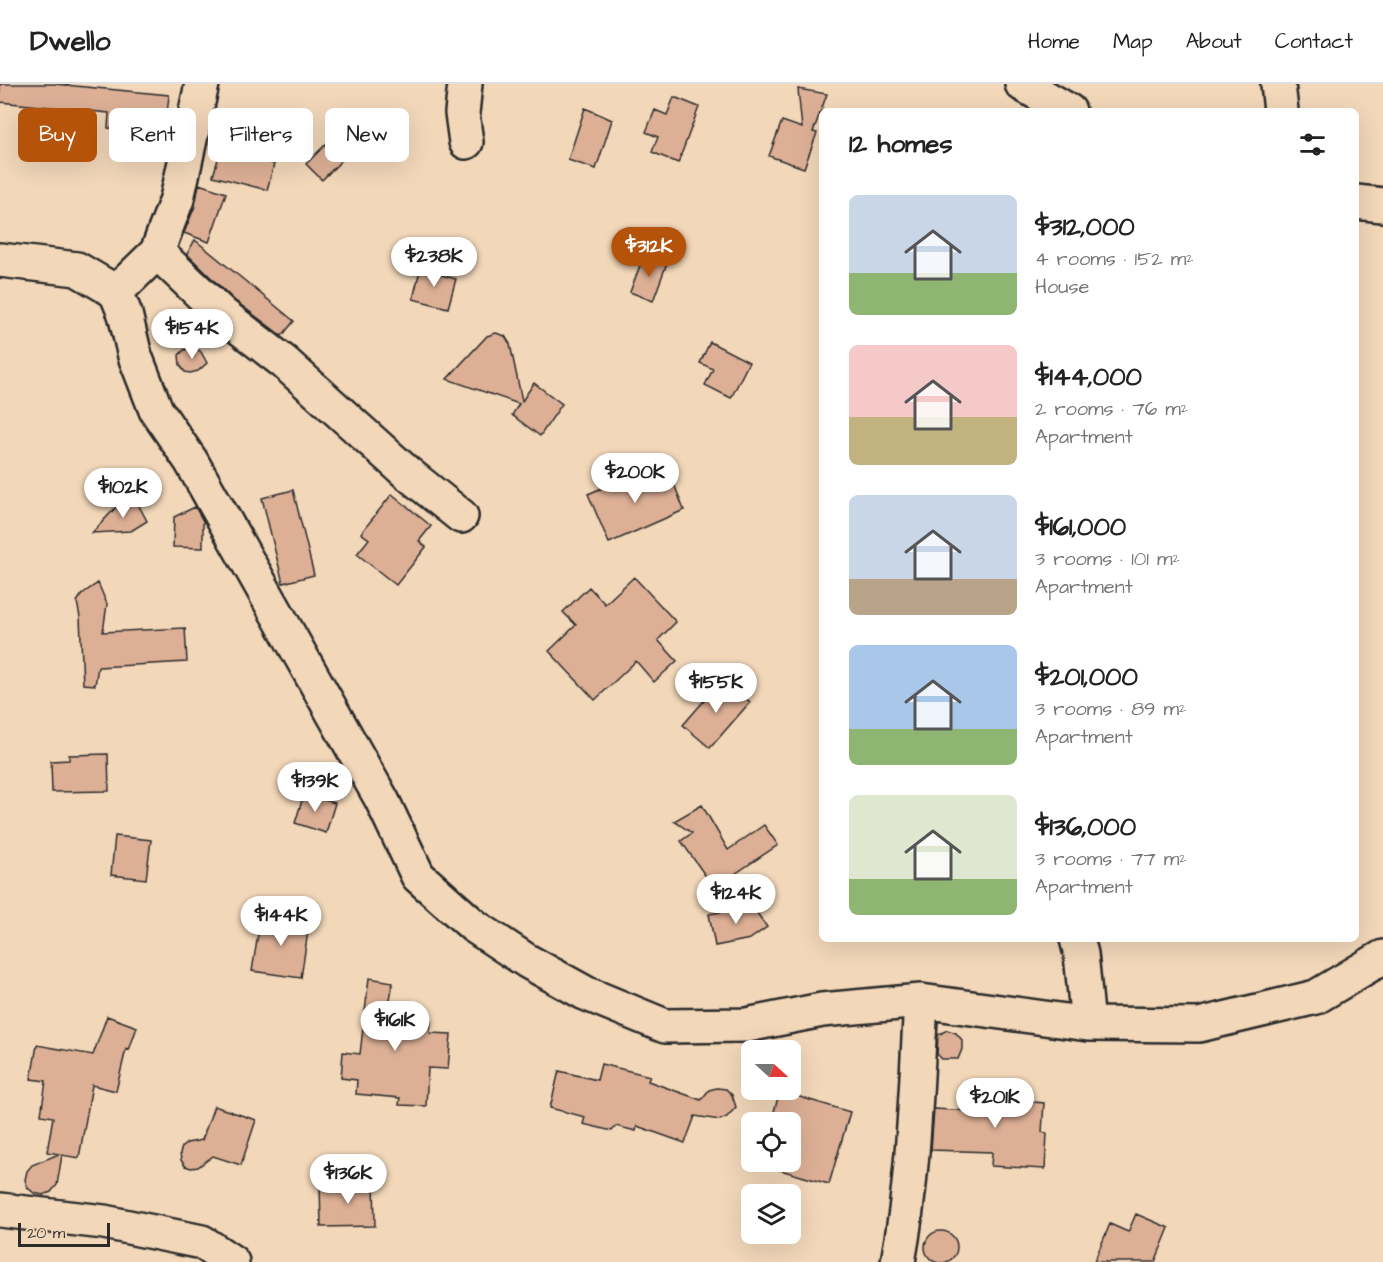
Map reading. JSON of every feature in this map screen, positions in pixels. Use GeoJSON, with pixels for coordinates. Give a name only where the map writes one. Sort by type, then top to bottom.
{"type":"FeatureCollection","features":[{"type":"Feature","properties":{"kind":"street"},"geometry":{"type":"LineString","coordinates":[[116,292],[157,252],[177,199],[202,84]]}},
{"type":"Feature","properties":{"kind":"street"},"geometry":{"type":"LineString","coordinates":[[465,84],[462,113],[466,142]]}},
{"type":"Feature","properties":{"kind":"street"},"geometry":{"type":"LineString","coordinates":[[1022,84],[1064,108]]}},
{"type":"Feature","properties":{"kind":"street"},"geometry":{"type":"LineString","coordinates":[[1278,84],[1282,108]]}},
{"type":"Feature","properties":{"kind":"street"},"geometry":{"type":"LineString","coordinates":[[1359,202],[1383,205]]}},
{"type":"Feature","properties":{"kind":"street"},"geometry":{"type":"LineString","coordinates":[[157,252],[222,314],[284,362],[406,472],[461,516]]}},
{"type":"Feature","properties":{"kind":"street"},"geometry":{"type":"LineString","coordinates":[[0,260],[77,269],[116,292],[125,314],[135,356],[156,410],[191,461],[382,800],[418,876],[474,926],[527,962],[585,993],[665,1026],[747,1025],[822,1010],[921,1001],[1088,1024],[1199,1024],[1316,997],[1383,957]]}},
{"type":"Feature","properties":{"kind":"street"},"geometry":{"type":"LineString","coordinates":[[1078,942],[1088,1024]]}},
{"type":"Feature","properties":{"kind":"street"},"geometry":{"type":"LineString","coordinates":[[898,1262],[912,1155],[921,1001]]}},
{"type":"Feature","properties":{"kind":"street"},"geometry":{"type":"LineString","coordinates":[[0,1210],[104,1222],[202,1242],[232,1262]]}},
{"type":"Feature","properties":{"kind":"building"},"geometry":{"type":"Polygon","coordinates":[[[0,84],[54,84],[169,95],[168,108],[109,108],[109,113],[97,112],[97,108],[59,108],[0,102],[0,84]]]}},
{"type":"Feature","properties":{"kind":"building"},"geometry":{"type":"Polygon","coordinates":[[[798,89],[827,94],[822,108],[819,108],[819,116],[813,132],[817,133],[804,168],[769,156],[782,121],[802,128],[798,89]]]}},
{"type":"Feature","properties":{"kind":"building"},"geometry":{"type":"Polygon","coordinates":[[[674,97],[699,107],[678,163],[652,152],[658,137],[646,132],[655,110],[667,115],[674,97]]]}},
{"type":"Feature","properties":{"kind":"building"},"geometry":{"type":"Polygon","coordinates":[[[585,108],[612,120],[596,169],[568,160],[585,108]]]}},
{"type":"Feature","properties":{"kind":"building"},"geometry":{"type":"Polygon","coordinates":[[[325,145],[325,162],[340,162],[322,180],[306,164],[313,162],[313,157],[325,145]]]}},
{"type":"Feature","properties":{"kind":"building"},"geometry":{"type":"Polygon","coordinates":[[[217,162],[274,164],[267,190],[213,176],[217,162]]]}},
{"type":"Feature","properties":{"kind":"building"},"geometry":{"type":"Polygon","coordinates":[[[199,184],[226,193],[209,242],[184,233],[195,206],[199,184]]]}},
{"type":"Feature","properties":{"kind":"building"},"geometry":{"type":"Polygon","coordinates":[[[195,240],[294,321],[282,336],[234,300],[187,254],[195,240]]]}},
{"type":"Feature","properties":{"kind":"building"},"geometry":{"type":"Polygon","coordinates":[[[644,255],[667,263],[653,301],[630,292],[644,255]]]}},
{"type":"Feature","properties":{"kind":"building"},"geometry":{"type":"Polygon","coordinates":[[[420,270],[441,272],[441,275],[456,279],[448,308],[413,299],[420,270]]]}},
{"type":"Feature","properties":{"kind":"building"},"geometry":{"type":"Polygon","coordinates":[[[496,333],[505,336],[510,344],[522,401],[534,383],[562,404],[540,436],[512,415],[519,404],[447,379],[487,336],[496,333]]]}},
{"type":"Feature","properties":{"kind":"building"},"geometry":{"type":"Polygon","coordinates":[[[710,342],[749,362],[731,398],[705,385],[713,369],[700,363],[710,342]]]}},
{"type":"Feature","properties":{"kind":"building"},"geometry":{"type":"Polygon","coordinates":[[[194,347],[201,352],[207,363],[198,371],[185,372],[180,365],[179,355],[184,350],[194,347]]]}},
{"type":"Feature","properties":{"kind":"building"},"geometry":{"type":"Polygon","coordinates":[[[647,469],[653,483],[671,476],[684,510],[609,543],[588,494],[647,469]]]}},
{"type":"Feature","properties":{"kind":"building"},"geometry":{"type":"Polygon","coordinates":[[[293,490],[314,575],[283,583],[262,498],[293,490]]]}},
{"type":"Feature","properties":{"kind":"building"},"geometry":{"type":"Polygon","coordinates":[[[392,494],[431,526],[419,541],[426,547],[396,585],[357,554],[369,539],[361,533],[392,494]]]}},
{"type":"Feature","properties":{"kind":"building"},"geometry":{"type":"Polygon","coordinates":[[[129,501],[138,504],[147,521],[131,531],[92,533],[119,504],[129,501]]]}},
{"type":"Feature","properties":{"kind":"building"},"geometry":{"type":"Polygon","coordinates":[[[195,507],[203,521],[203,548],[173,547],[174,517],[195,507]]]}},
{"type":"Feature","properties":{"kind":"building"},"geometry":{"type":"Polygon","coordinates":[[[634,577],[676,622],[658,640],[677,661],[654,682],[636,661],[595,700],[549,651],[576,625],[563,612],[589,587],[605,604],[634,577]]]}},
{"type":"Feature","properties":{"kind":"building"},"geometry":{"type":"Polygon","coordinates":[[[98,583],[107,604],[103,632],[185,628],[187,662],[98,667],[95,685],[83,684],[80,617],[77,602],[82,594],[98,583]]]}},
{"type":"Feature","properties":{"kind":"building"},"geometry":{"type":"Polygon","coordinates":[[[723,679],[750,702],[710,748],[683,725],[723,679]]]}},
{"type":"Feature","properties":{"kind":"building"},"geometry":{"type":"Polygon","coordinates":[[[108,754],[109,791],[52,792],[51,761],[69,760],[69,755],[108,754]]]}},
{"type":"Feature","properties":{"kind":"building"},"geometry":{"type":"Polygon","coordinates":[[[304,794],[335,803],[326,833],[295,823],[304,794]]]}},
{"type":"Feature","properties":{"kind":"building"},"geometry":{"type":"Polygon","coordinates":[[[702,805],[728,850],[764,825],[778,845],[714,888],[681,841],[692,833],[674,821],[702,805]]]}},
{"type":"Feature","properties":{"kind":"building"},"geometry":{"type":"Polygon","coordinates":[[[115,836],[151,840],[146,879],[111,875],[115,836]]]}},
{"type":"Feature","properties":{"kind":"building"},"geometry":{"type":"Polygon","coordinates":[[[752,906],[767,927],[750,939],[715,946],[709,914],[752,906]]]}},
{"type":"Feature","properties":{"kind":"building"},"geometry":{"type":"Polygon","coordinates":[[[261,916],[309,924],[301,978],[252,971],[261,916]]]}},
{"type":"Feature","properties":{"kind":"building"},"geometry":{"type":"Polygon","coordinates":[[[369,978],[393,982],[387,1018],[431,1020],[430,1033],[451,1034],[448,1069],[428,1068],[426,1106],[399,1105],[400,1098],[356,1094],[357,1080],[341,1078],[343,1052],[360,1054],[369,978]]]}},
{"type":"Feature","properties":{"kind":"building"},"geometry":{"type":"Polygon","coordinates":[[[107,1016],[137,1027],[129,1050],[126,1049],[116,1091],[92,1085],[79,1158],[62,1155],[57,1185],[51,1192],[43,1195],[34,1193],[28,1188],[25,1180],[27,1171],[32,1165],[59,1154],[47,1152],[53,1117],[41,1115],[46,1081],[31,1079],[37,1045],[93,1055],[107,1016]]]}},
{"type":"Feature","properties":{"kind":"building"},"geometry":{"type":"Polygon","coordinates":[[[947,1030],[956,1033],[962,1040],[962,1049],[958,1059],[942,1059],[937,1054],[938,1035],[947,1030]]]}},
{"type":"Feature","properties":{"kind":"building"},"geometry":{"type":"Polygon","coordinates":[[[601,1064],[650,1076],[648,1081],[701,1100],[709,1090],[726,1089],[732,1095],[736,1107],[727,1117],[720,1120],[695,1116],[685,1143],[637,1126],[636,1131],[616,1126],[612,1131],[583,1124],[585,1117],[550,1108],[559,1071],[597,1080],[601,1064]]]}},
{"type":"Feature","properties":{"kind":"building"},"geometry":{"type":"Polygon","coordinates":[[[974,1086],[1024,1090],[1024,1101],[1044,1103],[1042,1132],[1047,1134],[1045,1169],[991,1166],[992,1152],[931,1150],[934,1109],[972,1111],[974,1086]]]}},
{"type":"Feature","properties":{"kind":"building"},"geometry":{"type":"Polygon","coordinates":[[[801,1097],[850,1112],[829,1184],[787,1172],[801,1172],[801,1112],[774,1112],[777,1100],[801,1100],[801,1097]]]}},
{"type":"Feature","properties":{"kind":"building"},"geometry":{"type":"Polygon","coordinates":[[[214,1106],[256,1120],[241,1165],[213,1156],[198,1167],[185,1166],[181,1160],[182,1147],[187,1143],[202,1140],[214,1106]]]}},
{"type":"Feature","properties":{"kind":"building"},"geometry":{"type":"Polygon","coordinates":[[[374,1182],[375,1226],[321,1227],[320,1183],[374,1182]]]}},
{"type":"Feature","properties":{"kind":"building"},"geometry":{"type":"Polygon","coordinates":[[[1136,1214],[1169,1228],[1155,1262],[1094,1262],[1110,1224],[1128,1232],[1136,1214]]]}},
{"type":"Feature","properties":{"kind":"building"},"geometry":{"type":"Polygon","coordinates":[[[941,1231],[952,1236],[957,1247],[952,1258],[941,1263],[930,1258],[925,1247],[930,1236],[941,1231]]]}}]}
